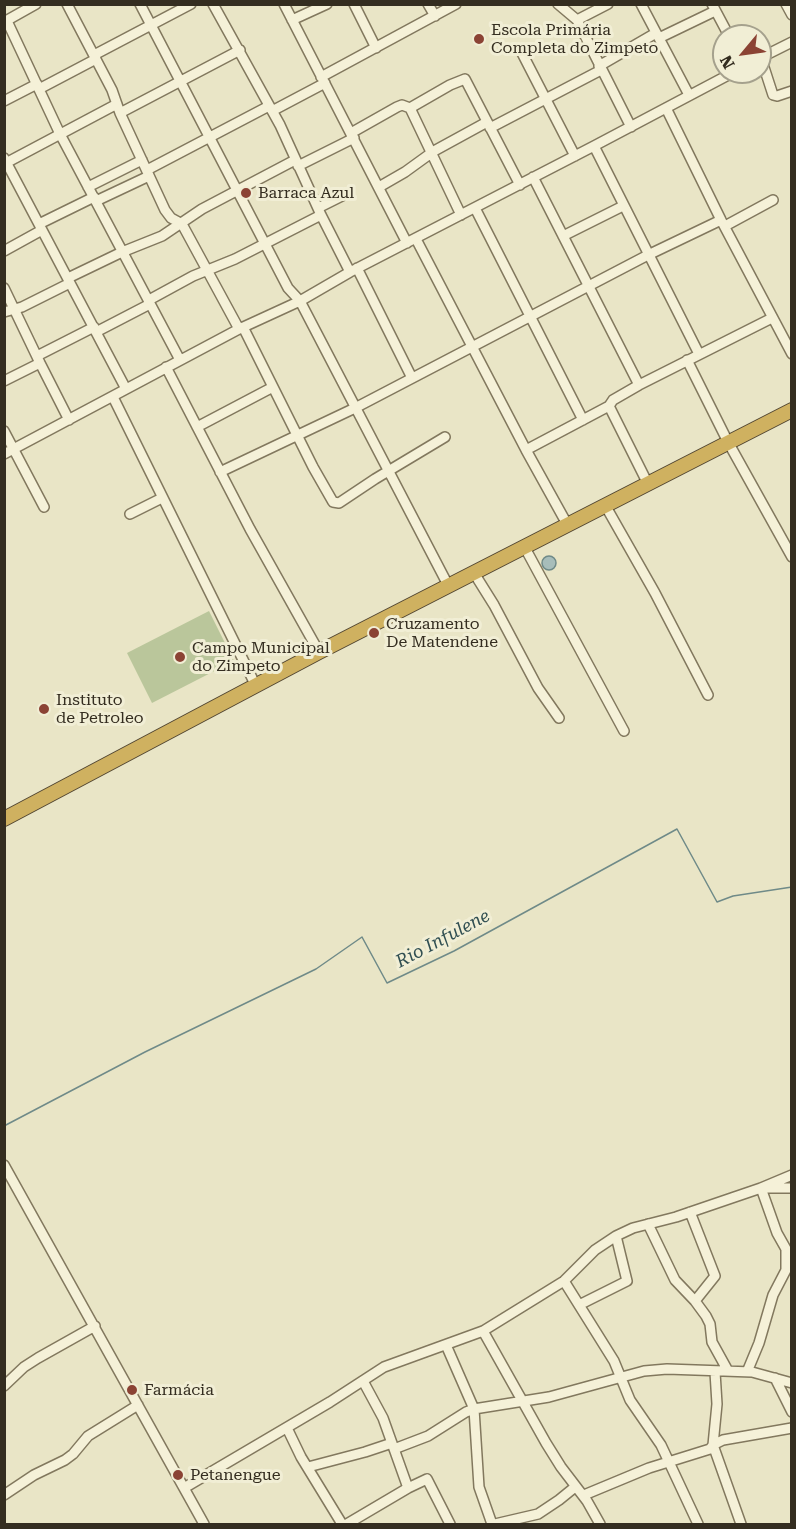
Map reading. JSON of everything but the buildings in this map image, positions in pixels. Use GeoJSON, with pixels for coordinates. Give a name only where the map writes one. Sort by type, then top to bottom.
{"type":"FeatureCollection","features":[{"type":"Feature","properties":{"kind":"highway"},"geometry":{"type":"LineString","coordinates":[[4,819],[448,585],[792,410]]}},
{"type":"Feature","properties":{"kind":"street"},"geometry":{"type":"LineString","coordinates":[[36,4],[6,21],[60,134],[180,360]]}},
{"type":"Feature","properties":{"kind":"street"},"geometry":{"type":"LineString","coordinates":[[67,4],[112,90],[168,215],[182,224],[241,328],[333,502],[339,503],[445,437]]}},
{"type":"Feature","properties":{"kind":"street"},"geometry":{"type":"LineString","coordinates":[[140,4],[236,191],[288,288],[300,301],[448,585]]}},
{"type":"Feature","properties":{"kind":"street"},"geometry":{"type":"LineString","coordinates":[[4,101],[95,57],[191,4]]}},
{"type":"Feature","properties":{"kind":"street"},"geometry":{"type":"LineString","coordinates":[[213,4],[271,108],[319,212],[354,270],[412,378]]}},
{"type":"Feature","properties":{"kind":"street"},"geometry":{"type":"LineString","coordinates":[[284,4],[379,187],[472,346],[567,524]]}},
{"type":"Feature","properties":{"kind":"street"},"geometry":{"type":"LineString","coordinates":[[292,20],[327,4]]}},
{"type":"Feature","properties":{"kind":"street"},"geometry":{"type":"LineString","coordinates":[[354,4],[376,48]]}},
{"type":"Feature","properties":{"kind":"street"},"geometry":{"type":"LineString","coordinates":[[428,4],[435,16]]}},
{"type":"Feature","properties":{"kind":"street"},"geometry":{"type":"LineString","coordinates":[[4,251],[40,227],[148,173],[208,137],[271,108],[456,4]]}},
{"type":"Feature","properties":{"kind":"street"},"geometry":{"type":"LineString","coordinates":[[558,4],[575,18]]}},
{"type":"Feature","properties":{"kind":"street"},"geometry":{"type":"LineString","coordinates":[[569,4],[631,127]]}},
{"type":"Feature","properties":{"kind":"street"},"geometry":{"type":"LineString","coordinates":[[575,18],[608,4]]}},
{"type":"Feature","properties":{"kind":"street"},"geometry":{"type":"LineString","coordinates":[[641,4],[689,95]]}},
{"type":"Feature","properties":{"kind":"street"},"geometry":{"type":"LineString","coordinates":[[786,4],[792,15]]}},
{"type":"Feature","properties":{"kind":"street"},"geometry":{"type":"LineString","coordinates":[[379,187],[430,154],[545,99],[714,6],[723,24]]}},
{"type":"Feature","properties":{"kind":"street"},"geometry":{"type":"LineString","coordinates":[[772,52],[792,42]]}},
{"type":"Feature","properties":{"kind":"street"},"geometry":{"type":"LineString","coordinates":[[126,389],[5,161],[60,134],[179,82],[240,50]]}},
{"type":"Feature","properties":{"kind":"street"},"geometry":{"type":"LineString","coordinates":[[522,53],[575,156]]}},
{"type":"Feature","properties":{"kind":"street"},"geometry":{"type":"LineString","coordinates":[[410,108],[465,79],[520,185]]}},
{"type":"Feature","properties":{"kind":"street"},"geometry":{"type":"LineString","coordinates":[[9,451],[241,328],[300,301],[354,270],[712,83]]}},
{"type":"Feature","properties":{"kind":"street"},"geometry":{"type":"LineString","coordinates":[[769,84],[773,95],[777,96],[792,91]]}},
{"type":"Feature","properties":{"kind":"street"},"geometry":{"type":"LineString","coordinates":[[4,312],[22,307],[122,252],[162,236],[202,209],[353,135],[402,105],[410,108],[461,215]]}},
{"type":"Feature","properties":{"kind":"street"},"geometry":{"type":"LineString","coordinates":[[666,108],[792,354]]}},
{"type":"Feature","properties":{"kind":"street"},"geometry":{"type":"LineString","coordinates":[[594,146],[699,354]]}},
{"type":"Feature","properties":{"kind":"street"},"geometry":{"type":"LineString","coordinates":[[88,187],[142,160]]}},
{"type":"Feature","properties":{"kind":"street"},"geometry":{"type":"LineString","coordinates":[[533,177],[639,385]]}},
{"type":"Feature","properties":{"kind":"street"},"geometry":{"type":"LineString","coordinates":[[4,381],[38,360],[149,302],[193,276],[265,244],[344,195]]}},
{"type":"Feature","properties":{"kind":"street"},"geometry":{"type":"LineString","coordinates":[[220,472],[355,408],[648,255],[773,200]]}},
{"type":"Feature","properties":{"kind":"street"},"geometry":{"type":"LineString","coordinates":[[563,236],[623,206]]}},
{"type":"Feature","properties":{"kind":"street"},"geometry":{"type":"LineString","coordinates":[[475,208],[583,420]]}},
{"type":"Feature","properties":{"kind":"street"},"geometry":{"type":"LineString","coordinates":[[4,288],[69,420]]}},
{"type":"Feature","properties":{"kind":"street"},"geometry":{"type":"LineString","coordinates":[[526,450],[609,406],[613,400],[639,385],[772,318]]}},
{"type":"Feature","properties":{"kind":"street"},"geometry":{"type":"LineString","coordinates":[[687,360],[728,442],[792,557]]}},
{"type":"Feature","properties":{"kind":"street"},"geometry":{"type":"LineString","coordinates":[[166,367],[220,472],[319,652]]}},
{"type":"Feature","properties":{"kind":"street"},"geometry":{"type":"LineString","coordinates":[[197,427],[273,387]]}},
{"type":"Feature","properties":{"kind":"street"},"geometry":{"type":"LineString","coordinates":[[113,397],[256,686]]}},
{"type":"Feature","properties":{"kind":"street"},"geometry":{"type":"LineString","coordinates":[[609,406],[648,484]]}},
{"type":"Feature","properties":{"kind":"street"},"geometry":{"type":"LineString","coordinates":[[4,430],[9,451],[44,507]]}},
{"type":"Feature","properties":{"kind":"street"},"geometry":{"type":"LineString","coordinates":[[130,514],[162,498]]}},
{"type":"Feature","properties":{"kind":"street"},"geometry":{"type":"LineString","coordinates":[[605,505],[655,593],[708,695]]}},
{"type":"Feature","properties":{"kind":"street"},"geometry":{"type":"LineString","coordinates":[[524,546],[624,731]]}},
{"type":"Feature","properties":{"kind":"street"},"geometry":{"type":"LineString","coordinates":[[474,573],[494,605],[538,688],[559,718]]}},
{"type":"Feature","properties":{"kind":"street"},"geometry":{"type":"LineString","coordinates":[[4,1165],[204,1524]]}},
{"type":"Feature","properties":{"kind":"street"},"geometry":{"type":"LineString","coordinates":[[184,1488],[402,1360],[483,1330],[564,1281],[595,1250],[616,1236],[762,1188],[792,1175]]}},
{"type":"Feature","properties":{"kind":"street"},"geometry":{"type":"LineString","coordinates":[[762,1188],[792,1188]]}},
{"type":"Feature","properties":{"kind":"street"},"geometry":{"type":"LineString","coordinates":[[747,1372],[759,1343],[773,1295],[789,1269],[789,1253],[777,1233],[762,1188]]}},
{"type":"Feature","properties":{"kind":"street"},"geometry":{"type":"LineString","coordinates":[[690,1212],[715,1276],[696,1301]]}},
{"type":"Feature","properties":{"kind":"street"},"geometry":{"type":"LineString","coordinates":[[648,1224],[675,1280],[696,1301],[710,1324],[712,1342],[728,1371]]}},
{"type":"Feature","properties":{"kind":"street"},"geometry":{"type":"LineString","coordinates":[[579,1305],[627,1281],[616,1236]]}},
{"type":"Feature","properties":{"kind":"street"},"geometry":{"type":"LineString","coordinates":[[564,1281],[621,1377],[625,1392],[656,1438],[698,1524]]}},
{"type":"Feature","properties":{"kind":"street"},"geometry":{"type":"LineString","coordinates":[[4,1386],[24,1367],[95,1326]]}},
{"type":"Feature","properties":{"kind":"street"},"geometry":{"type":"LineString","coordinates":[[483,1330],[561,1467],[575,1487],[584,1495],[600,1524]]}},
{"type":"Feature","properties":{"kind":"street"},"geometry":{"type":"LineString","coordinates":[[446,1345],[474,1409],[478,1487],[494,1524],[538,1514],[575,1487]]}},
{"type":"Feature","properties":{"kind":"street"},"geometry":{"type":"LineString","coordinates":[[308,1467],[428,1436],[474,1409],[549,1397],[656,1369],[747,1372],[792,1383]]}},
{"type":"Feature","properties":{"kind":"street"},"geometry":{"type":"LineString","coordinates":[[715,1372],[717,1404],[713,1445],[741,1524]]}},
{"type":"Feature","properties":{"kind":"street"},"geometry":{"type":"LineString","coordinates":[[775,1378],[792,1412]]}},
{"type":"Feature","properties":{"kind":"street"},"geometry":{"type":"LineString","coordinates":[[363,1381],[383,1418],[408,1488]]}},
{"type":"Feature","properties":{"kind":"street"},"geometry":{"type":"LineString","coordinates":[[4,1495],[34,1475],[73,1454],[88,1436],[138,1405]]}},
{"type":"Feature","properties":{"kind":"street"},"geometry":{"type":"LineString","coordinates":[[287,1428],[342,1524]]}},
{"type":"Feature","properties":{"kind":"street"},"geometry":{"type":"LineString","coordinates":[[584,1495],[669,1462],[705,1451],[723,1440],[792,1428]]}},
{"type":"Feature","properties":{"kind":"street"},"geometry":{"type":"LineString","coordinates":[[347,1524],[427,1479],[450,1524]]}},
{"type":"Feature","properties":{"kind":"green space","name":"Campo Municipal do Zimpeto"},"geometry":{"type":"Polygon","coordinates":[[[209,611],[234,661],[152,703],[127,653],[209,611]]]}},
{"type":"Feature","properties":{"kind":"water"},"geometry":{"type":"Polygon","coordinates":[[[546,556],[552,556],[556,563],[552,570],[546,570],[542,566],[542,560],[546,556]]]}},
{"type":"Feature","properties":{"kind":"waterway","name":"Rio Infulene"},"geometry":{"type":"LineString","coordinates":[[4,1126],[145,1052],[316,969],[362,937],[387,983],[454,951],[677,829],[717,902],[733,896],[792,887]]}},
{"type":"Feature","properties":{"kind":"place","name":"Escola Primária Completa do Zimpeto"},"geometry":{"type":"Point","coordinates":[479,39]}},
{"type":"Feature","properties":{"kind":"place","name":"Barraca Azul"},"geometry":{"type":"Point","coordinates":[246,193]}},
{"type":"Feature","properties":{"kind":"place","name":"Cruzamento De Matendene"},"geometry":{"type":"Point","coordinates":[374,633]}},
{"type":"Feature","properties":{"kind":"place","name":"Campo Municipal do Zimpeto"},"geometry":{"type":"Point","coordinates":[180,657]}},
{"type":"Feature","properties":{"kind":"place","name":"Instituto de Petroleo"},"geometry":{"type":"Point","coordinates":[44,709]}},
{"type":"Feature","properties":{"kind":"place","name":"Farmácia"},"geometry":{"type":"Point","coordinates":[132,1390]}},
{"type":"Feature","properties":{"kind":"place","name":"Petanengue"},"geometry":{"type":"Point","coordinates":[178,1475]}}]}
